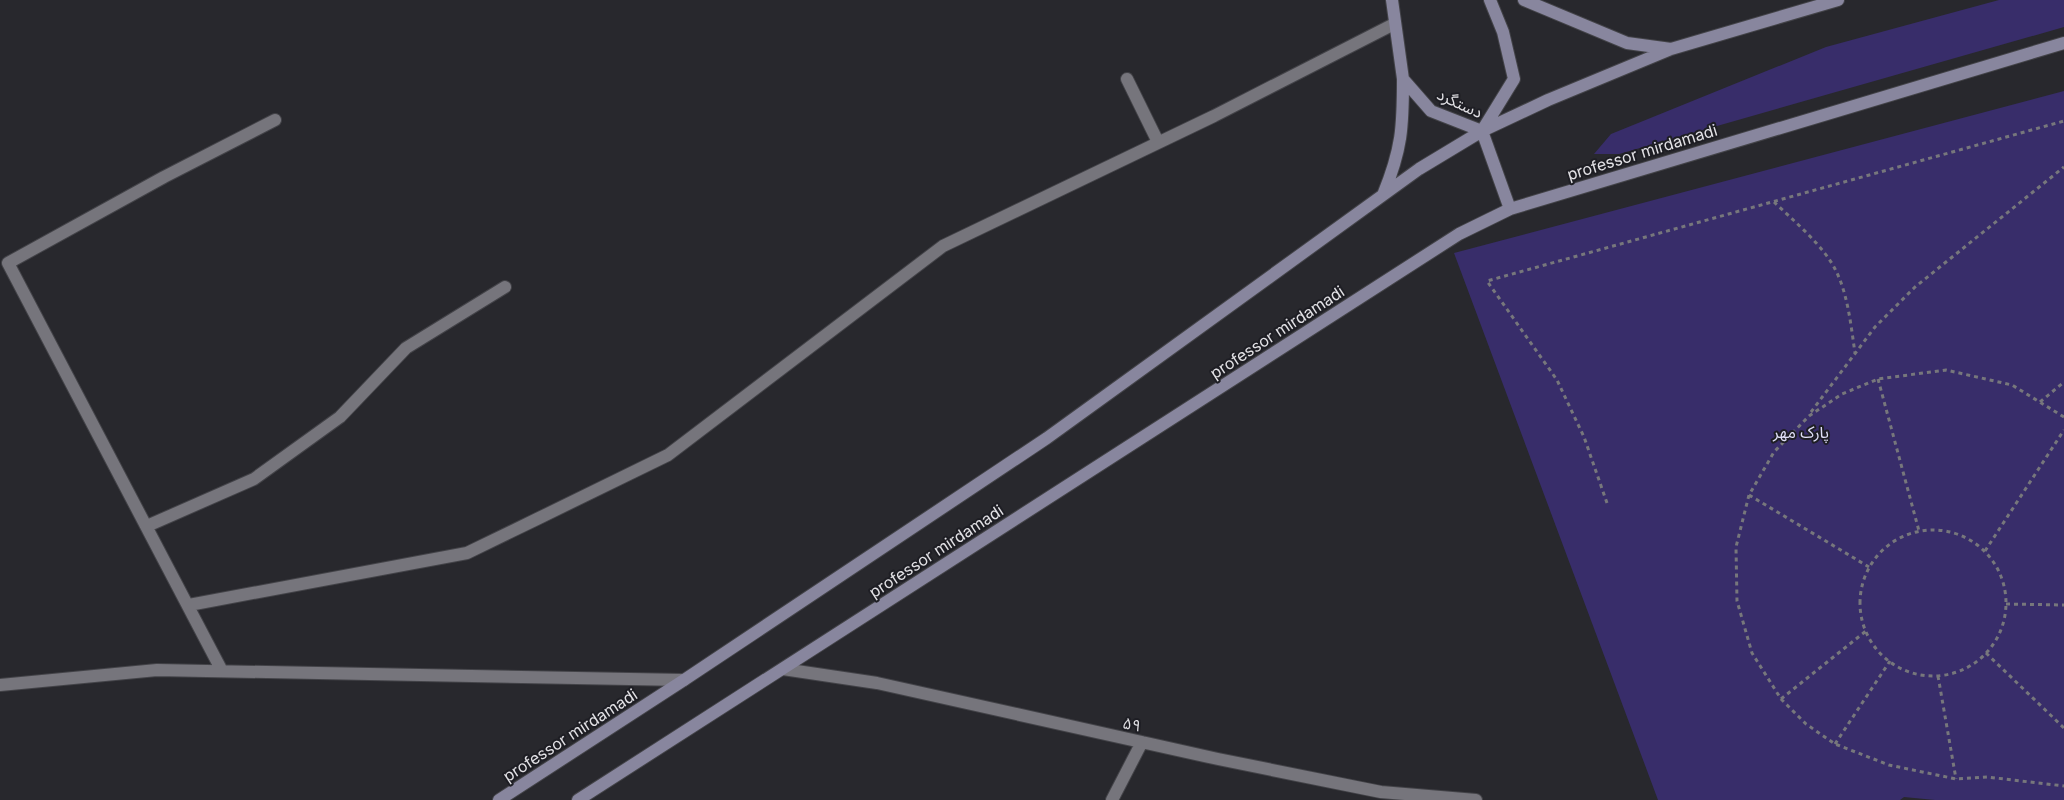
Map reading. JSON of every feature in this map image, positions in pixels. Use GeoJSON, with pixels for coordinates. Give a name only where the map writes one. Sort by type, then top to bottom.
{"type":"FeatureCollection","features":[{"type":"Feature","properties":{"kind":"main road"},"geometry":{"type":"LineString","coordinates":[[1384,195],[1397,162],[1403,127],[1403,79],[1392,0]]}},
{"type":"Feature","properties":{"kind":"main road","name":"دستگرد"},"geometry":{"type":"LineString","coordinates":[[1403,79],[1430,111],[1482,131],[1514,79],[1503,32],[1490,0]]}},
{"type":"Feature","properties":{"kind":"main road"},"geometry":{"type":"LineString","coordinates":[[1524,0],[1627,43],[1671,49]]}},
{"type":"Feature","properties":{"kind":"main road","name":"professor mirdamadi"},"geometry":{"type":"LineString","coordinates":[[499,800],[684,680],[1047,438],[1419,169],[1482,131],[1548,100],[1671,49],[1838,0]]}},
{"type":"Feature","properties":{"kind":"main road","name":"professor mirdamadi"},"geometry":{"type":"LineString","coordinates":[[578,800],[1460,234],[1510,209],[2064,44]]}},
{"type":"Feature","properties":{"kind":"main road"},"geometry":{"type":"LineString","coordinates":[[1482,131],[1510,209]]}},
{"type":"Feature","properties":{"kind":"street"},"geometry":{"type":"LineString","coordinates":[[189,605],[467,552],[537,520],[668,454],[943,246],[1158,142],[1394,24]]}},
{"type":"Feature","properties":{"kind":"street"},"geometry":{"type":"LineString","coordinates":[[1128,79],[1158,142]]}},
{"type":"Feature","properties":{"kind":"street"},"geometry":{"type":"LineString","coordinates":[[222,672],[189,605],[8,262],[164,177],[275,120]]}},
{"type":"Feature","properties":{"kind":"street"},"geometry":{"type":"LineString","coordinates":[[147,526],[254,479],[340,417],[406,348],[505,287]]}},
{"type":"Feature","properties":{"kind":"street","name":"۵۹"},"geometry":{"type":"LineString","coordinates":[[783,668],[877,683],[1142,742],[1381,792],[1476,800]]}},
{"type":"Feature","properties":{"kind":"street"},"geometry":{"type":"LineString","coordinates":[[0,684],[157,670],[684,680]]}},
{"type":"Feature","properties":{"kind":"street"},"geometry":{"type":"LineString","coordinates":[[1112,800],[1142,742]]}},
{"type":"Feature","properties":{"kind":"path"},"geometry":{"type":"LineString","coordinates":[[1607,503],[1584,437],[1557,380],[1488,281],[2064,121]]}},
{"type":"Feature","properties":{"kind":"path"},"geometry":{"type":"LineString","coordinates":[[2064,167],[1915,288],[1875,328],[1809,416],[1774,452],[1749,495],[1736,547],[1737,601],[1752,653],[1781,699],[1806,724],[1835,744],[1889,765],[1956,779],[1987,777],[2064,786]]}},
{"type":"Feature","properties":{"kind":"path"},"geometry":{"type":"LineString","coordinates":[[1774,202],[1809,236],[1836,270],[1849,314],[1855,354]]}},
{"type":"Feature","properties":{"kind":"path"},"geometry":{"type":"LineString","coordinates":[[1809,416],[1842,394],[1878,378],[1946,370],[2012,385],[2064,417]]}},
{"type":"Feature","properties":{"kind":"path"},"geometry":{"type":"LineString","coordinates":[[1878,378],[1919,531]]}},
{"type":"Feature","properties":{"kind":"path"},"geometry":{"type":"LineString","coordinates":[[2040,402],[2064,382]]}},
{"type":"Feature","properties":{"kind":"path"},"geometry":{"type":"LineString","coordinates":[[1985,551],[2064,430]]}},
{"type":"Feature","properties":{"kind":"path"},"geometry":{"type":"LineString","coordinates":[[1749,495],[1869,567]]}},
{"type":"Feature","properties":{"kind":"path"},"geometry":{"type":"LineString","coordinates":[[1943,530],[1965,537],[1985,551],[2000,576],[2006,604],[2003,622],[1996,638],[1986,653],[1972,664],[1955,672],[1938,676],[1904,670],[1875,648],[1866,631],[1860,609],[1861,588],[1869,567],[1882,551],[1899,538],[1919,531],[1943,530]]}},
{"type":"Feature","properties":{"kind":"path"},"geometry":{"type":"LineString","coordinates":[[2006,604],[2064,605]]}},
{"type":"Feature","properties":{"kind":"path"},"geometry":{"type":"LineString","coordinates":[[1781,699],[1866,631]]}},
{"type":"Feature","properties":{"kind":"path"},"geometry":{"type":"LineString","coordinates":[[1986,653],[2064,728]]}},
{"type":"Feature","properties":{"kind":"path"},"geometry":{"type":"LineString","coordinates":[[1835,744],[1890,661]]}},
{"type":"Feature","properties":{"kind":"path"},"geometry":{"type":"LineString","coordinates":[[1938,676],[1956,779]]}},
{"type":"Feature","properties":{"kind":"green space"},"geometry":{"type":"Polygon","coordinates":[[[1999,0],[2064,0],[2064,27],[1619,154],[1594,154],[1611,134],[1826,47],[1999,0]]]}},
{"type":"Feature","properties":{"kind":"green space","name":"پارک مهر"},"geometry":{"type":"Polygon","coordinates":[[[2064,91],[2064,800],[1935,800],[1904,797],[1900,800],[1658,800],[1454,253],[2064,91]]]}}]}
